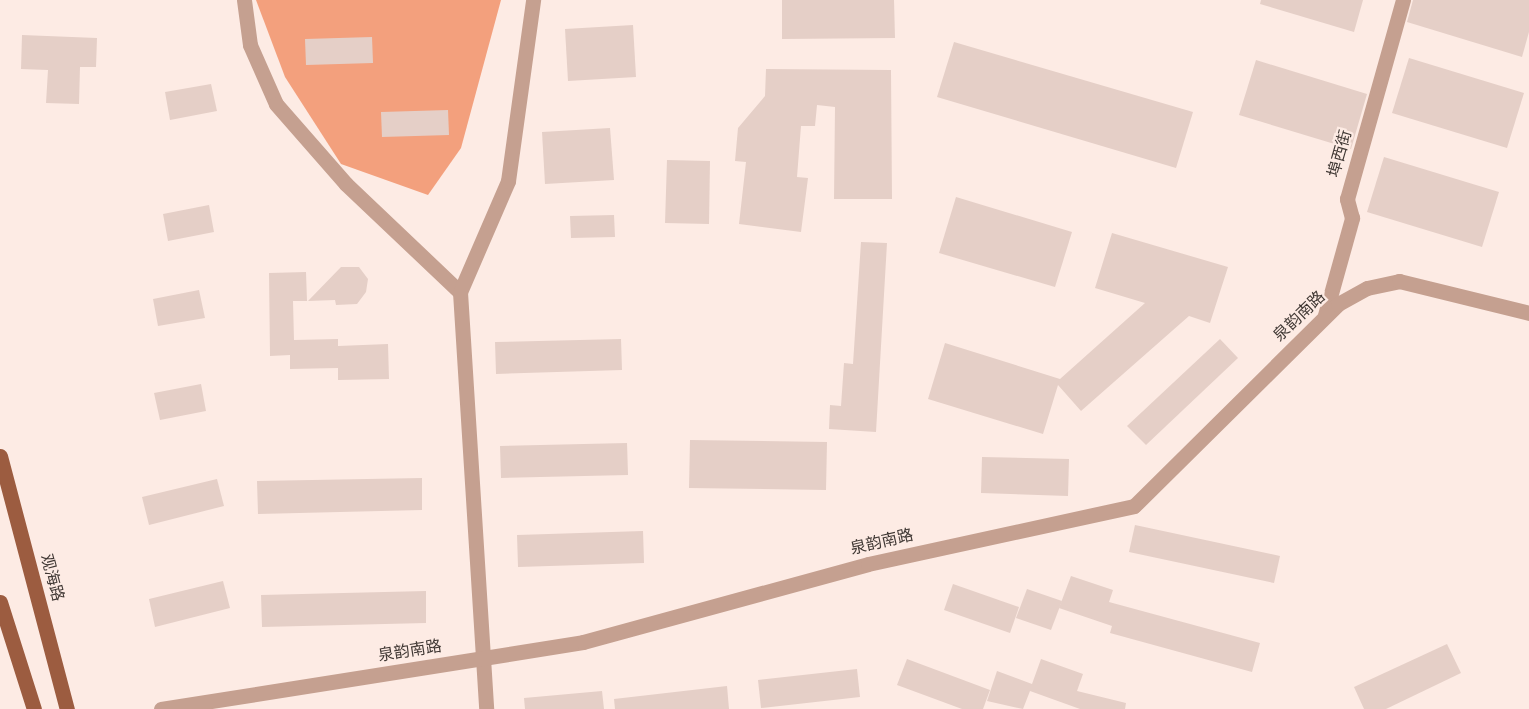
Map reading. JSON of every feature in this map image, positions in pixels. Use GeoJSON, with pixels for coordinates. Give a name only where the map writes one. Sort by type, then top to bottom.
{"type":"FeatureCollection","features":[{"type":"Feature","properties":{"kind":"main road","name":"观海路"},"geometry":{"type":"LineString","coordinates":[[0,456],[67,709]]}},
{"type":"Feature","properties":{"kind":"main road"},"geometry":{"type":"LineString","coordinates":[[0,602],[34,709]]}},
{"type":"Feature","properties":{"kind":"street"},"geometry":{"type":"LineString","coordinates":[[244,0],[250,45],[276,104],[346,184],[460,292]]}},
{"type":"Feature","properties":{"kind":"street"},"geometry":{"type":"LineString","coordinates":[[486,709],[480,659],[460,292],[508,181],[533,0]]}},
{"type":"Feature","properties":{"kind":"street","name":"埠西街"},"geometry":{"type":"LineString","coordinates":[[1324,318],[1352,218],[1347,199],[1403,0]]}},
{"type":"Feature","properties":{"kind":"street","name":"泉韵南路"},"geometry":{"type":"LineString","coordinates":[[161,709],[583,642],[868,564],[1134,506],[1338,304],[1366,288],[1399,280],[1529,313]]}},
{"type":"Feature","properties":{"kind":"shaded area"},"geometry":{"type":"Polygon","coordinates":[[[256,0],[501,0],[461,148],[428,195],[341,164],[285,77],[256,0]]]}},
{"type":"Feature","properties":{"kind":"building"},"geometry":{"type":"Polygon","coordinates":[[[782,0],[894,0],[895,38],[782,39],[782,0]]]}},
{"type":"Feature","properties":{"kind":"building"},"geometry":{"type":"Polygon","coordinates":[[[1261,0],[1363,0],[1354,32],[1260,4],[1261,0]]]}},
{"type":"Feature","properties":{"kind":"building"},"geometry":{"type":"Polygon","coordinates":[[[1413,0],[1529,0],[1529,32],[1522,57],[1407,22],[1413,0]]]}},
{"type":"Feature","properties":{"kind":"building"},"geometry":{"type":"Polygon","coordinates":[[[633,25],[636,77],[568,81],[565,29],[633,25]]]}},
{"type":"Feature","properties":{"kind":"building"},"geometry":{"type":"Polygon","coordinates":[[[22,35],[97,38],[96,67],[80,67],[79,104],[46,103],[48,70],[21,69],[22,35]]]}},
{"type":"Feature","properties":{"kind":"building"},"geometry":{"type":"Polygon","coordinates":[[[372,37],[373,63],[306,65],[305,39],[372,37]]]}},
{"type":"Feature","properties":{"kind":"building"},"geometry":{"type":"Polygon","coordinates":[[[954,42],[1193,112],[1176,168],[937,97],[954,42]]]}},
{"type":"Feature","properties":{"kind":"building"},"geometry":{"type":"Polygon","coordinates":[[[1409,58],[1524,93],[1507,148],[1392,113],[1409,58]]]}},
{"type":"Feature","properties":{"kind":"building"},"geometry":{"type":"Polygon","coordinates":[[[1256,60],[1367,94],[1351,149],[1239,115],[1256,60]]]}},
{"type":"Feature","properties":{"kind":"building"},"geometry":{"type":"Polygon","coordinates":[[[766,69],[891,70],[892,199],[834,199],[835,107],[817,105],[815,126],[801,126],[797,177],[808,178],[801,232],[739,224],[746,162],[735,161],[738,128],[765,96],[766,69]]]}},
{"type":"Feature","properties":{"kind":"building"},"geometry":{"type":"Polygon","coordinates":[[[211,84],[217,111],[170,120],[165,92],[211,84]]]}},
{"type":"Feature","properties":{"kind":"building"},"geometry":{"type":"Polygon","coordinates":[[[448,110],[449,135],[382,137],[381,112],[448,110]]]}},
{"type":"Feature","properties":{"kind":"building"},"geometry":{"type":"Polygon","coordinates":[[[610,128],[614,180],[545,184],[542,132],[610,128]]]}},
{"type":"Feature","properties":{"kind":"building"},"geometry":{"type":"Polygon","coordinates":[[[1384,157],[1499,192],[1482,247],[1367,212],[1384,157]]]}},
{"type":"Feature","properties":{"kind":"building"},"geometry":{"type":"Polygon","coordinates":[[[667,160],[710,161],[709,224],[665,223],[667,160]]]}},
{"type":"Feature","properties":{"kind":"building"},"geometry":{"type":"Polygon","coordinates":[[[956,197],[1072,232],[1055,287],[939,253],[956,197]]]}},
{"type":"Feature","properties":{"kind":"building"},"geometry":{"type":"Polygon","coordinates":[[[209,205],[214,232],[168,241],[163,214],[209,205]]]}},
{"type":"Feature","properties":{"kind":"building"},"geometry":{"type":"Polygon","coordinates":[[[614,215],[615,237],[571,238],[570,216],[614,215]]]}},
{"type":"Feature","properties":{"kind":"building"},"geometry":{"type":"Polygon","coordinates":[[[1112,233],[1228,267],[1210,323],[1189,316],[1081,411],[1058,385],[1043,434],[928,399],[945,343],[1060,379],[1145,303],[1095,288],[1112,233]]]}},
{"type":"Feature","properties":{"kind":"building"},"geometry":{"type":"Polygon","coordinates":[[[861,242],[887,243],[876,432],[829,429],[830,405],[841,406],[844,363],[853,364],[861,242]]]}},
{"type":"Feature","properties":{"kind":"building"},"geometry":{"type":"Polygon","coordinates":[[[341,267],[359,267],[368,279],[366,292],[357,304],[336,305],[335,300],[308,301],[341,267]]]}},
{"type":"Feature","properties":{"kind":"building"},"geometry":{"type":"Polygon","coordinates":[[[306,272],[307,301],[293,301],[294,340],[338,339],[338,346],[388,344],[389,379],[338,380],[338,368],[290,369],[290,355],[270,356],[269,273],[306,272]]]}},
{"type":"Feature","properties":{"kind":"building"},"geometry":{"type":"Polygon","coordinates":[[[199,290],[205,318],[158,326],[153,299],[199,290]]]}},
{"type":"Feature","properties":{"kind":"building"},"geometry":{"type":"Polygon","coordinates":[[[621,339],[622,370],[496,374],[495,342],[621,339]]]}},
{"type":"Feature","properties":{"kind":"building"},"geometry":{"type":"Polygon","coordinates":[[[1220,339],[1238,358],[1146,445],[1127,426],[1220,339]]]}},
{"type":"Feature","properties":{"kind":"building"},"geometry":{"type":"Polygon","coordinates":[[[201,384],[206,411],[160,420],[154,393],[201,384]]]}},
{"type":"Feature","properties":{"kind":"building"},"geometry":{"type":"Polygon","coordinates":[[[690,440],[827,442],[826,490],[689,488],[690,440]]]}},
{"type":"Feature","properties":{"kind":"building"},"geometry":{"type":"Polygon","coordinates":[[[627,443],[628,475],[501,478],[500,446],[627,443]]]}},
{"type":"Feature","properties":{"kind":"building"},"geometry":{"type":"Polygon","coordinates":[[[982,457],[1069,459],[1068,496],[981,493],[982,457]]]}},
{"type":"Feature","properties":{"kind":"building"},"geometry":{"type":"Polygon","coordinates":[[[422,478],[422,510],[258,514],[257,481],[422,478]]]}},
{"type":"Feature","properties":{"kind":"building"},"geometry":{"type":"Polygon","coordinates":[[[217,479],[224,506],[149,525],[142,497],[217,479]]]}},
{"type":"Feature","properties":{"kind":"building"},"geometry":{"type":"Polygon","coordinates":[[[1135,525],[1280,556],[1274,583],[1129,552],[1135,525]]]}},
{"type":"Feature","properties":{"kind":"building"},"geometry":{"type":"Polygon","coordinates":[[[643,531],[644,563],[518,567],[517,535],[643,531]]]}},
{"type":"Feature","properties":{"kind":"building"},"geometry":{"type":"Polygon","coordinates":[[[1071,576],[1113,590],[1109,602],[1260,643],[1252,672],[1110,633],[1112,626],[1059,608],[1071,576]]]}},
{"type":"Feature","properties":{"kind":"building"},"geometry":{"type":"Polygon","coordinates":[[[223,581],[230,608],[155,627],[149,599],[223,581]]]}},
{"type":"Feature","properties":{"kind":"building"},"geometry":{"type":"Polygon","coordinates":[[[953,584],[1019,607],[1010,633],[944,610],[953,584]]]}},
{"type":"Feature","properties":{"kind":"building"},"geometry":{"type":"Polygon","coordinates":[[[1027,589],[1062,601],[1051,630],[1016,618],[1027,589]]]}},
{"type":"Feature","properties":{"kind":"building"},"geometry":{"type":"Polygon","coordinates":[[[426,591],[426,623],[262,627],[261,595],[426,591]]]}},
{"type":"Feature","properties":{"kind":"building"},"geometry":{"type":"Polygon","coordinates":[[[1447,644],[1461,673],[1386,709],[1364,709],[1354,687],[1447,644]]]}},
{"type":"Feature","properties":{"kind":"building"},"geometry":{"type":"Polygon","coordinates":[[[907,659],[990,690],[983,709],[962,709],[897,685],[907,659]]]}},
{"type":"Feature","properties":{"kind":"building"},"geometry":{"type":"Polygon","coordinates":[[[1041,659],[1083,674],[1077,691],[1126,703],[1125,709],[1080,709],[1030,691],[1023,709],[987,701],[997,671],[1032,684],[1041,659]]]}},
{"type":"Feature","properties":{"kind":"building"},"geometry":{"type":"Polygon","coordinates":[[[857,669],[860,697],[761,708],[758,680],[857,669]]]}},
{"type":"Feature","properties":{"kind":"building"},"geometry":{"type":"Polygon","coordinates":[[[727,686],[729,709],[615,709],[614,699],[727,686]]]}},
{"type":"Feature","properties":{"kind":"building"},"geometry":{"type":"Polygon","coordinates":[[[602,691],[604,709],[525,709],[524,698],[602,691]]]}}]}
